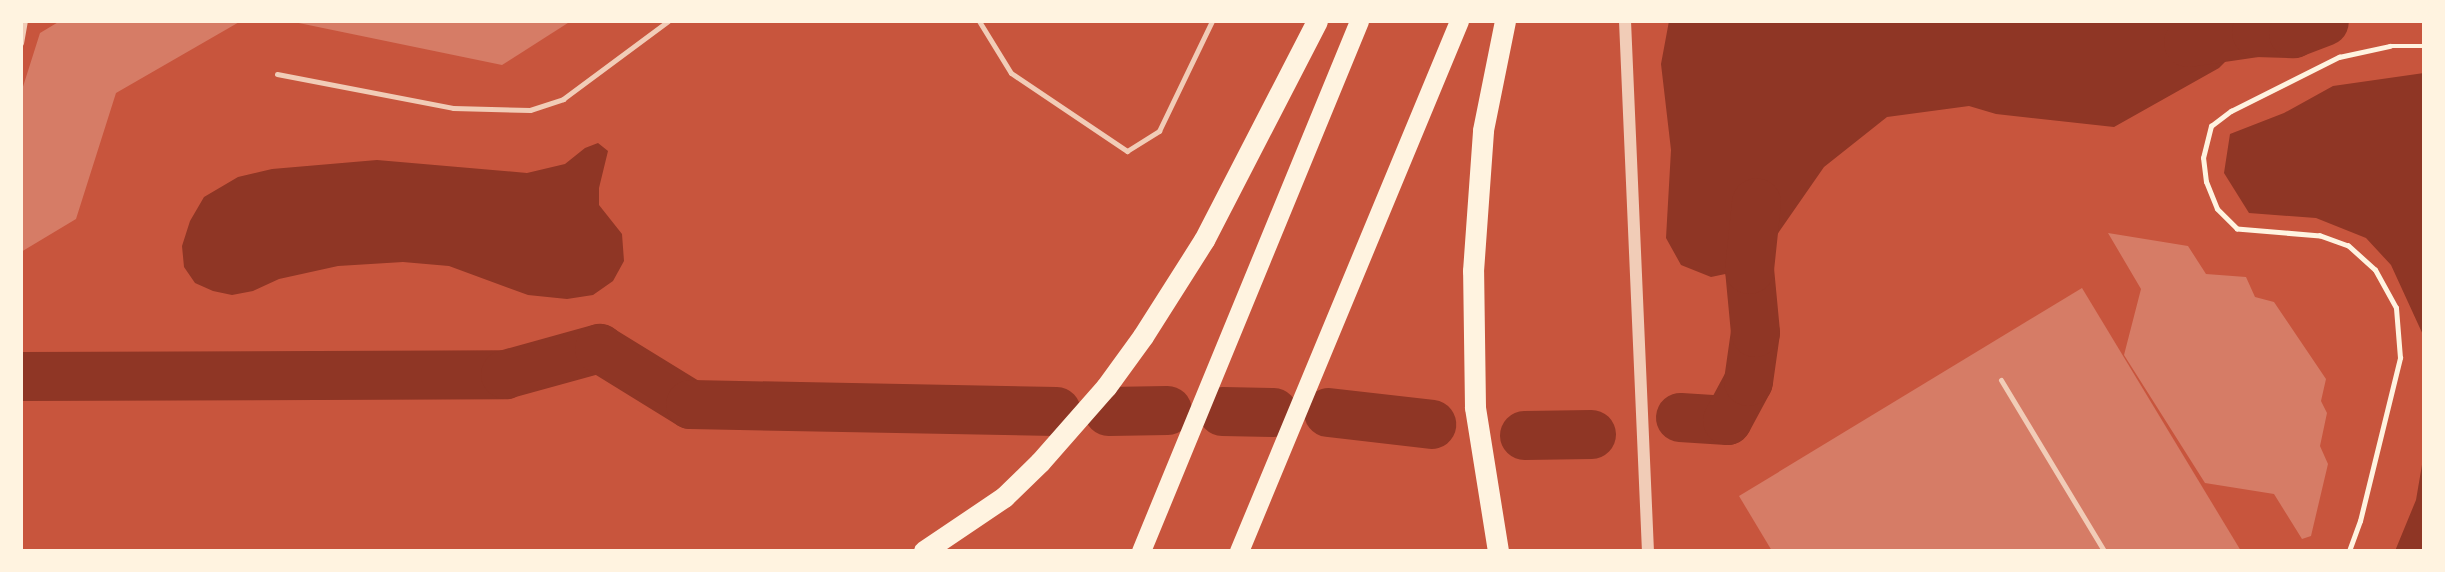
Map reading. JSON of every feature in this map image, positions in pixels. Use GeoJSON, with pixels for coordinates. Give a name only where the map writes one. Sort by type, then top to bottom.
{"type":"FeatureCollection","features":[{"type":"Feature","properties":{"kind":"highway"},"geometry":{"type":"LineString","coordinates":[[924,551],[1004,496],[1041,463],[1106,387],[1143,336],[1204,240],[1317,21]]}},
{"type":"Feature","properties":{"kind":"highway"},"geometry":{"type":"LineString","coordinates":[[1141,551],[1359,21]]}},
{"type":"Feature","properties":{"kind":"highway"},"geometry":{"type":"LineString","coordinates":[[1239,551],[1459,21]]}},
{"type":"Feature","properties":{"kind":"highway"},"geometry":{"type":"LineString","coordinates":[[1498,551],[1475,407],[1473,271],[1483,130],[1506,21]]}},
{"type":"Feature","properties":{"kind":"street"},"geometry":{"type":"LineString","coordinates":[[1625,21],[1648,551]]}},
{"type":"Feature","properties":{"kind":"lane"},"geometry":{"type":"LineString","coordinates":[[21,43],[25,21]]}},
{"type":"Feature","properties":{"kind":"lane"},"geometry":{"type":"LineString","coordinates":[[277,74],[453,108],[530,110],[563,99],[668,21]]}},
{"type":"Feature","properties":{"kind":"lane"},"geometry":{"type":"LineString","coordinates":[[979,21],[1011,73],[1127,151],[1159,131],[1212,21]]}},
{"type":"Feature","properties":{"kind":"lane"},"geometry":{"type":"LineString","coordinates":[[2001,380],[2105,551]]}},
{"type":"Feature","properties":{"kind":"path"},"geometry":{"type":"LineString","coordinates":[[2349,551],[2360,521],[2400,358],[2396,309],[2375,270],[2348,246],[2320,236],[2237,229],[2217,209],[2206,182],[2203,158],[2211,126],[2231,111],[2339,57],[2390,46],[2424,46]]}},
{"type":"Feature","properties":{"kind":"shaded area"},"geometry":{"type":"Polygon","coordinates":[[[1669,21],[2264,23],[2219,68],[2114,127],[1996,114],[1969,106],[1887,117],[1824,167],[1754,268],[1711,277],[1681,265],[1666,238],[1671,150],[1661,64],[1669,21]]]}},
{"type":"Feature","properties":{"kind":"shaded area"},"geometry":{"type":"Polygon","coordinates":[[[2424,73],[2424,337],[2391,265],[2366,238],[2316,218],[2249,213],[2224,173],[2230,134],[2284,113],[2333,86],[2424,73]]]}},
{"type":"Feature","properties":{"kind":"shaded area"},"geometry":{"type":"Polygon","coordinates":[[[598,143],[608,151],[599,188],[599,205],[622,234],[624,261],[613,281],[593,295],[567,299],[528,295],[449,266],[403,262],[338,266],[279,279],[253,291],[232,295],[195,283],[184,267],[182,246],[190,221],[204,197],[238,177],[272,169],[377,160],[527,173],[565,164],[585,148],[598,143]]]}},
{"type":"Feature","properties":{"kind":"shaded area"},"geometry":{"type":"Polygon","coordinates":[[[2424,453],[2424,551],[2395,551],[2416,500],[2424,453]]]}},
{"type":"Feature","properties":{"kind":"building"},"geometry":{"type":"Polygon","coordinates":[[[60,21],[241,21],[116,93],[76,219],[21,252],[21,93],[40,33],[60,21]]]}},
{"type":"Feature","properties":{"kind":"building"},"geometry":{"type":"Polygon","coordinates":[[[289,21],[571,21],[502,65],[289,21]]]}},
{"type":"Feature","properties":{"kind":"building"},"geometry":{"type":"Polygon","coordinates":[[[2108,233],[2188,246],[2206,274],[2246,277],[2255,297],[2274,302],[2326,379],[2321,401],[2327,413],[2320,446],[2328,464],[2311,536],[2302,539],[2274,494],[2205,483],[2124,355],[2141,289],[2108,233]]]}},
{"type":"Feature","properties":{"kind":"building"},"geometry":{"type":"Polygon","coordinates":[[[2082,288],[2241,551],[1772,551],[1739,496],[2082,288]]]}},
{"type":"Feature","properties":{"kind":"waterway"},"geometry":{"type":"LineString","coordinates":[[2188,42],[2256,32],[2293,33],[2324,21]]}},
{"type":"Feature","properties":{"kind":"waterway"},"geometry":{"type":"LineString","coordinates":[[1680,417],[1727,420],[1748,381],[1755,332],[1749,269],[1756,202]]}},
{"type":"Feature","properties":{"kind":"waterway"},"geometry":{"type":"LineString","coordinates":[[21,376],[505,374],[599,348],[690,404],[1056,411]]}},
{"type":"Feature","properties":{"kind":"waterway"},"geometry":{"type":"LineString","coordinates":[[1108,411],[1167,410]]}},
{"type":"Feature","properties":{"kind":"waterway"},"geometry":{"type":"LineString","coordinates":[[1222,411],[1273,412]]}},
{"type":"Feature","properties":{"kind":"waterway"},"geometry":{"type":"LineString","coordinates":[[1328,412],[1431,424]]}},
{"type":"Feature","properties":{"kind":"waterway"},"geometry":{"type":"LineString","coordinates":[[1524,435],[1591,434]]}}]}
